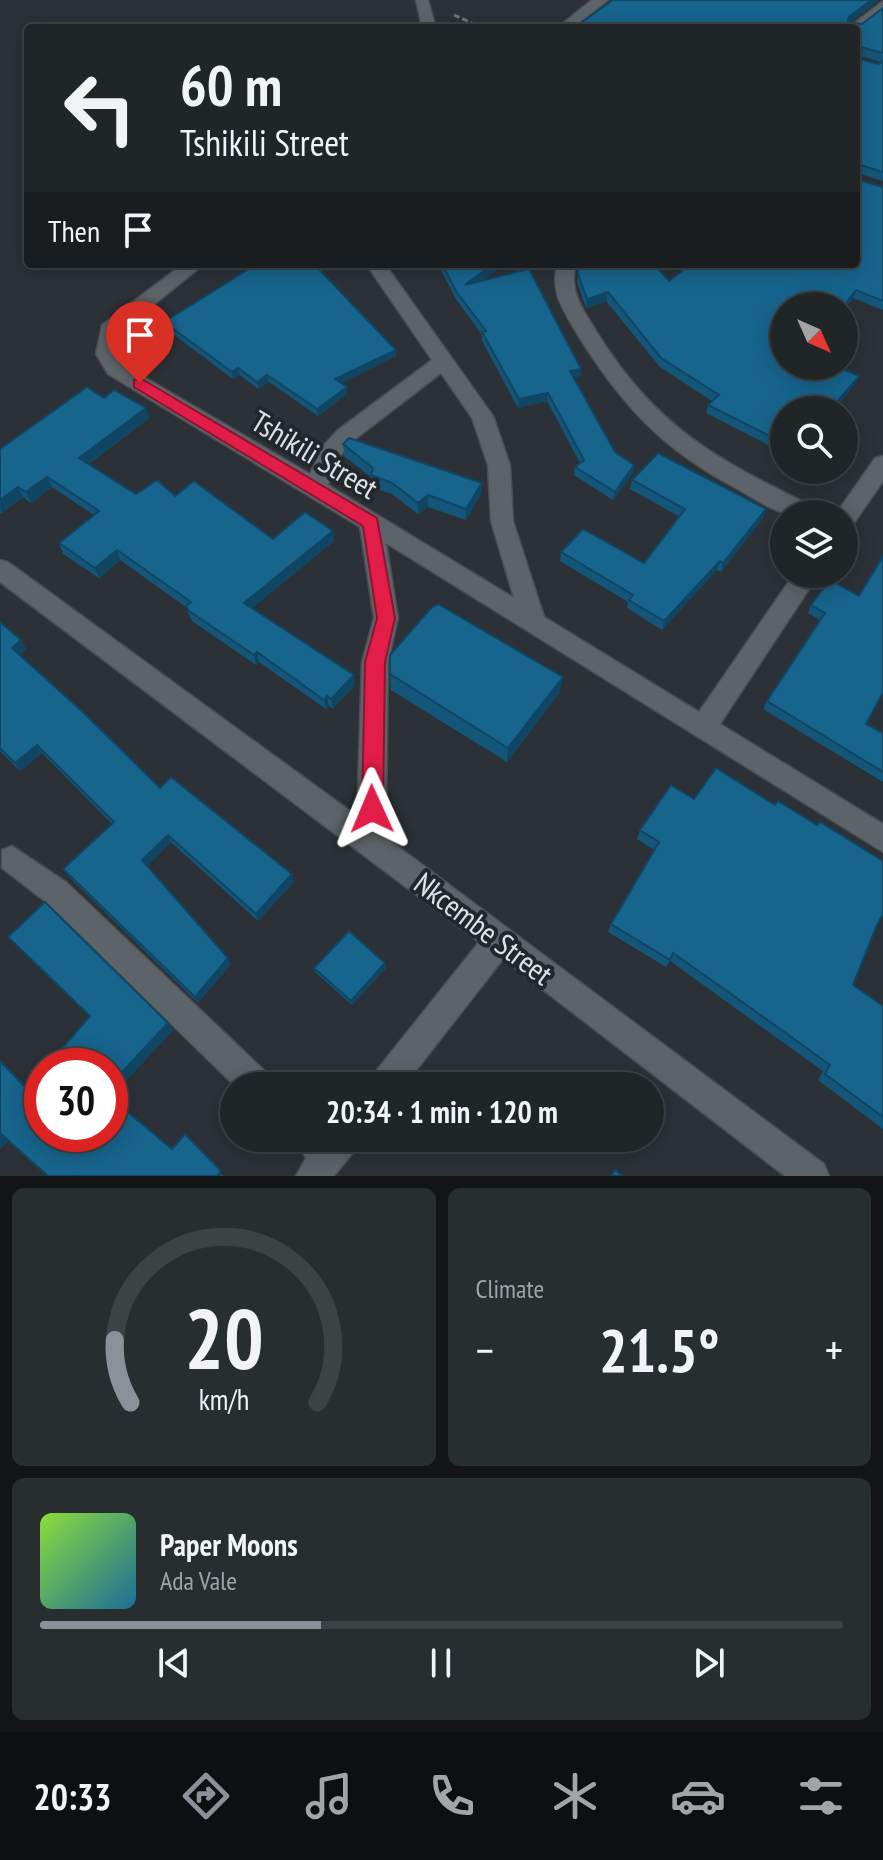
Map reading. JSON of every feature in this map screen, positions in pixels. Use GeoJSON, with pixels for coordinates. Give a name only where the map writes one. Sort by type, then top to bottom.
{"type":"FeatureCollection","features":[{"type":"Feature","properties":{"kind":"street"},"geometry":{"type":"LineString","coordinates":[[569,24],[601,0]]}},
{"type":"Feature","properties":{"kind":"street"},"geometry":{"type":"LineString","coordinates":[[422,2],[428,24]]}},
{"type":"Feature","properties":{"kind":"street","name":"Tshikili Street"},"geometry":{"type":"LineString","coordinates":[[190,268],[109,330],[106,354],[115,369],[371,522],[883,839]]}},
{"type":"Feature","properties":{"kind":"street"},"geometry":{"type":"LineString","coordinates":[[378,268],[482,416],[499,465],[502,521],[534,624]]}},
{"type":"Feature","properties":{"kind":"street"},"geometry":{"type":"LineString","coordinates":[[565,268],[566,292],[576,317],[623,386],[657,424],[731,475],[780,500]]}},
{"type":"Feature","properties":{"kind":"street"},"geometry":{"type":"LineString","coordinates":[[315,488],[330,453],[346,435],[445,360]]}},
{"type":"Feature","properties":{"kind":"street"},"geometry":{"type":"LineString","coordinates":[[858,500],[883,464]]}},
{"type":"Feature","properties":{"kind":"street"},"geometry":{"type":"LineString","coordinates":[[366,841],[372,809],[375,662],[386,618],[371,522]]}},
{"type":"Feature","properties":{"kind":"street","name":"Nkcembe Street"},"geometry":{"type":"LineString","coordinates":[[0,569],[500,939],[812,1176]]}},
{"type":"Feature","properties":{"kind":"street"},"geometry":{"type":"LineString","coordinates":[[703,728],[798,588]]}},
{"type":"Feature","properties":{"kind":"street"},"geometry":{"type":"LineString","coordinates":[[6,854],[56,892],[243,1072]]}},
{"type":"Feature","properties":{"kind":"street"},"geometry":{"type":"LineString","coordinates":[[395,1072],[500,939]]}},
{"type":"Feature","properties":{"kind":"lane"},"geometry":{"type":"LineString","coordinates":[[859,24],[883,4]]}},
{"type":"Feature","properties":{"kind":"building"},"geometry":{"type":"Polygon","coordinates":[[[613,0],[871,0],[849,17],[848,22],[862,24],[883,8],[883,53],[860,47],[860,24],[579,24],[613,0]]]}},
{"type":"Feature","properties":{"kind":"building"},"geometry":{"type":"Polygon","coordinates":[[[860,59],[878,64],[883,61],[883,172],[860,165],[860,59]]]}},
{"type":"Feature","properties":{"kind":"building"},"geometry":{"type":"Polygon","coordinates":[[[860,180],[883,187],[883,301],[856,290],[770,292],[770,380],[856,380],[842,396],[770,396],[770,436],[708,405],[719,395],[661,358],[608,292],[587,299],[578,274],[579,268],[658,268],[669,281],[686,268],[860,268],[860,180]]]}},
{"type":"Feature","properties":{"kind":"building"},"geometry":{"type":"Polygon","coordinates":[[[251,268],[318,268],[396,350],[335,379],[347,387],[317,409],[267,375],[257,382],[238,368],[232,372],[164,322],[251,268]]]}},
{"type":"Feature","properties":{"kind":"building"},"geometry":{"type":"Polygon","coordinates":[[[444,268],[488,268],[465,285],[529,269],[581,369],[570,371],[615,452],[634,465],[615,492],[575,467],[584,460],[548,393],[519,399],[482,332],[486,331],[456,291],[444,268]]]}},
{"type":"Feature","properties":{"kind":"building"},"geometry":{"type":"Polygon","coordinates":[[[87,387],[104,398],[114,390],[146,408],[79,458],[136,494],[157,480],[175,496],[194,481],[273,539],[305,512],[333,531],[244,603],[354,675],[331,699],[327,696],[324,700],[257,652],[254,655],[189,611],[186,606],[191,602],[117,550],[95,568],[59,543],[99,511],[47,477],[26,492],[18,487],[0,500],[0,449],[87,387]]]}},
{"type":"Feature","properties":{"kind":"building"},"geometry":{"type":"Polygon","coordinates":[[[349,438],[482,483],[466,509],[428,495],[418,503],[392,483],[371,475],[373,468],[343,444],[349,438]]]}},
{"type":"Feature","properties":{"kind":"building"},"geometry":{"type":"Polygon","coordinates":[[[658,453],[766,509],[723,563],[720,561],[664,621],[629,600],[633,595],[561,552],[583,529],[644,563],[685,509],[632,480],[658,453]]]}},
{"type":"Feature","properties":{"kind":"building"},"geometry":{"type":"Polygon","coordinates":[[[883,556],[883,692],[866,724],[883,733],[883,772],[767,701],[825,613],[811,605],[824,588],[844,588],[859,596],[883,556]]]}},
{"type":"Feature","properties":{"kind":"building"},"geometry":{"type":"Polygon","coordinates":[[[438,604],[563,677],[508,748],[390,674],[390,655],[438,604]]]}},
{"type":"Feature","properties":{"kind":"building"},"geometry":{"type":"Polygon","coordinates":[[[0,622],[21,640],[12,648],[160,788],[171,777],[292,874],[256,914],[168,835],[142,860],[228,958],[195,997],[63,869],[114,822],[37,745],[15,763],[0,748],[0,622]]]}},
{"type":"Feature","properties":{"kind":"building"},"geometry":{"type":"Polygon","coordinates":[[[716,768],[775,805],[778,801],[817,825],[820,822],[883,861],[883,914],[853,985],[883,1006],[883,1117],[825,1074],[830,1065],[776,1026],[673,953],[670,960],[611,924],[659,842],[640,830],[671,785],[694,799],[716,768]]]}},
{"type":"Feature","properties":{"kind":"building"},"geometry":{"type":"Polygon","coordinates":[[[45,902],[168,1023],[128,1066],[128,1048],[62,1048],[90,1016],[8,937],[45,902]]]}},
{"type":"Feature","properties":{"kind":"building"},"geometry":{"type":"Polygon","coordinates":[[[349,931],[385,963],[351,1001],[314,968],[349,931]]]}},
{"type":"Feature","properties":{"kind":"building"},"geometry":{"type":"Polygon","coordinates":[[[0,1061],[24,1086],[24,1152],[128,1152],[128,1112],[172,1149],[185,1134],[221,1171],[217,1176],[48,1176],[0,1135],[0,1061]]]}},
{"type":"Feature","properties":{"kind":"route"},"geometry":{"type":"LineString","coordinates":[[140,383],[371,522],[386,618],[375,662],[372,809]]}}]}
